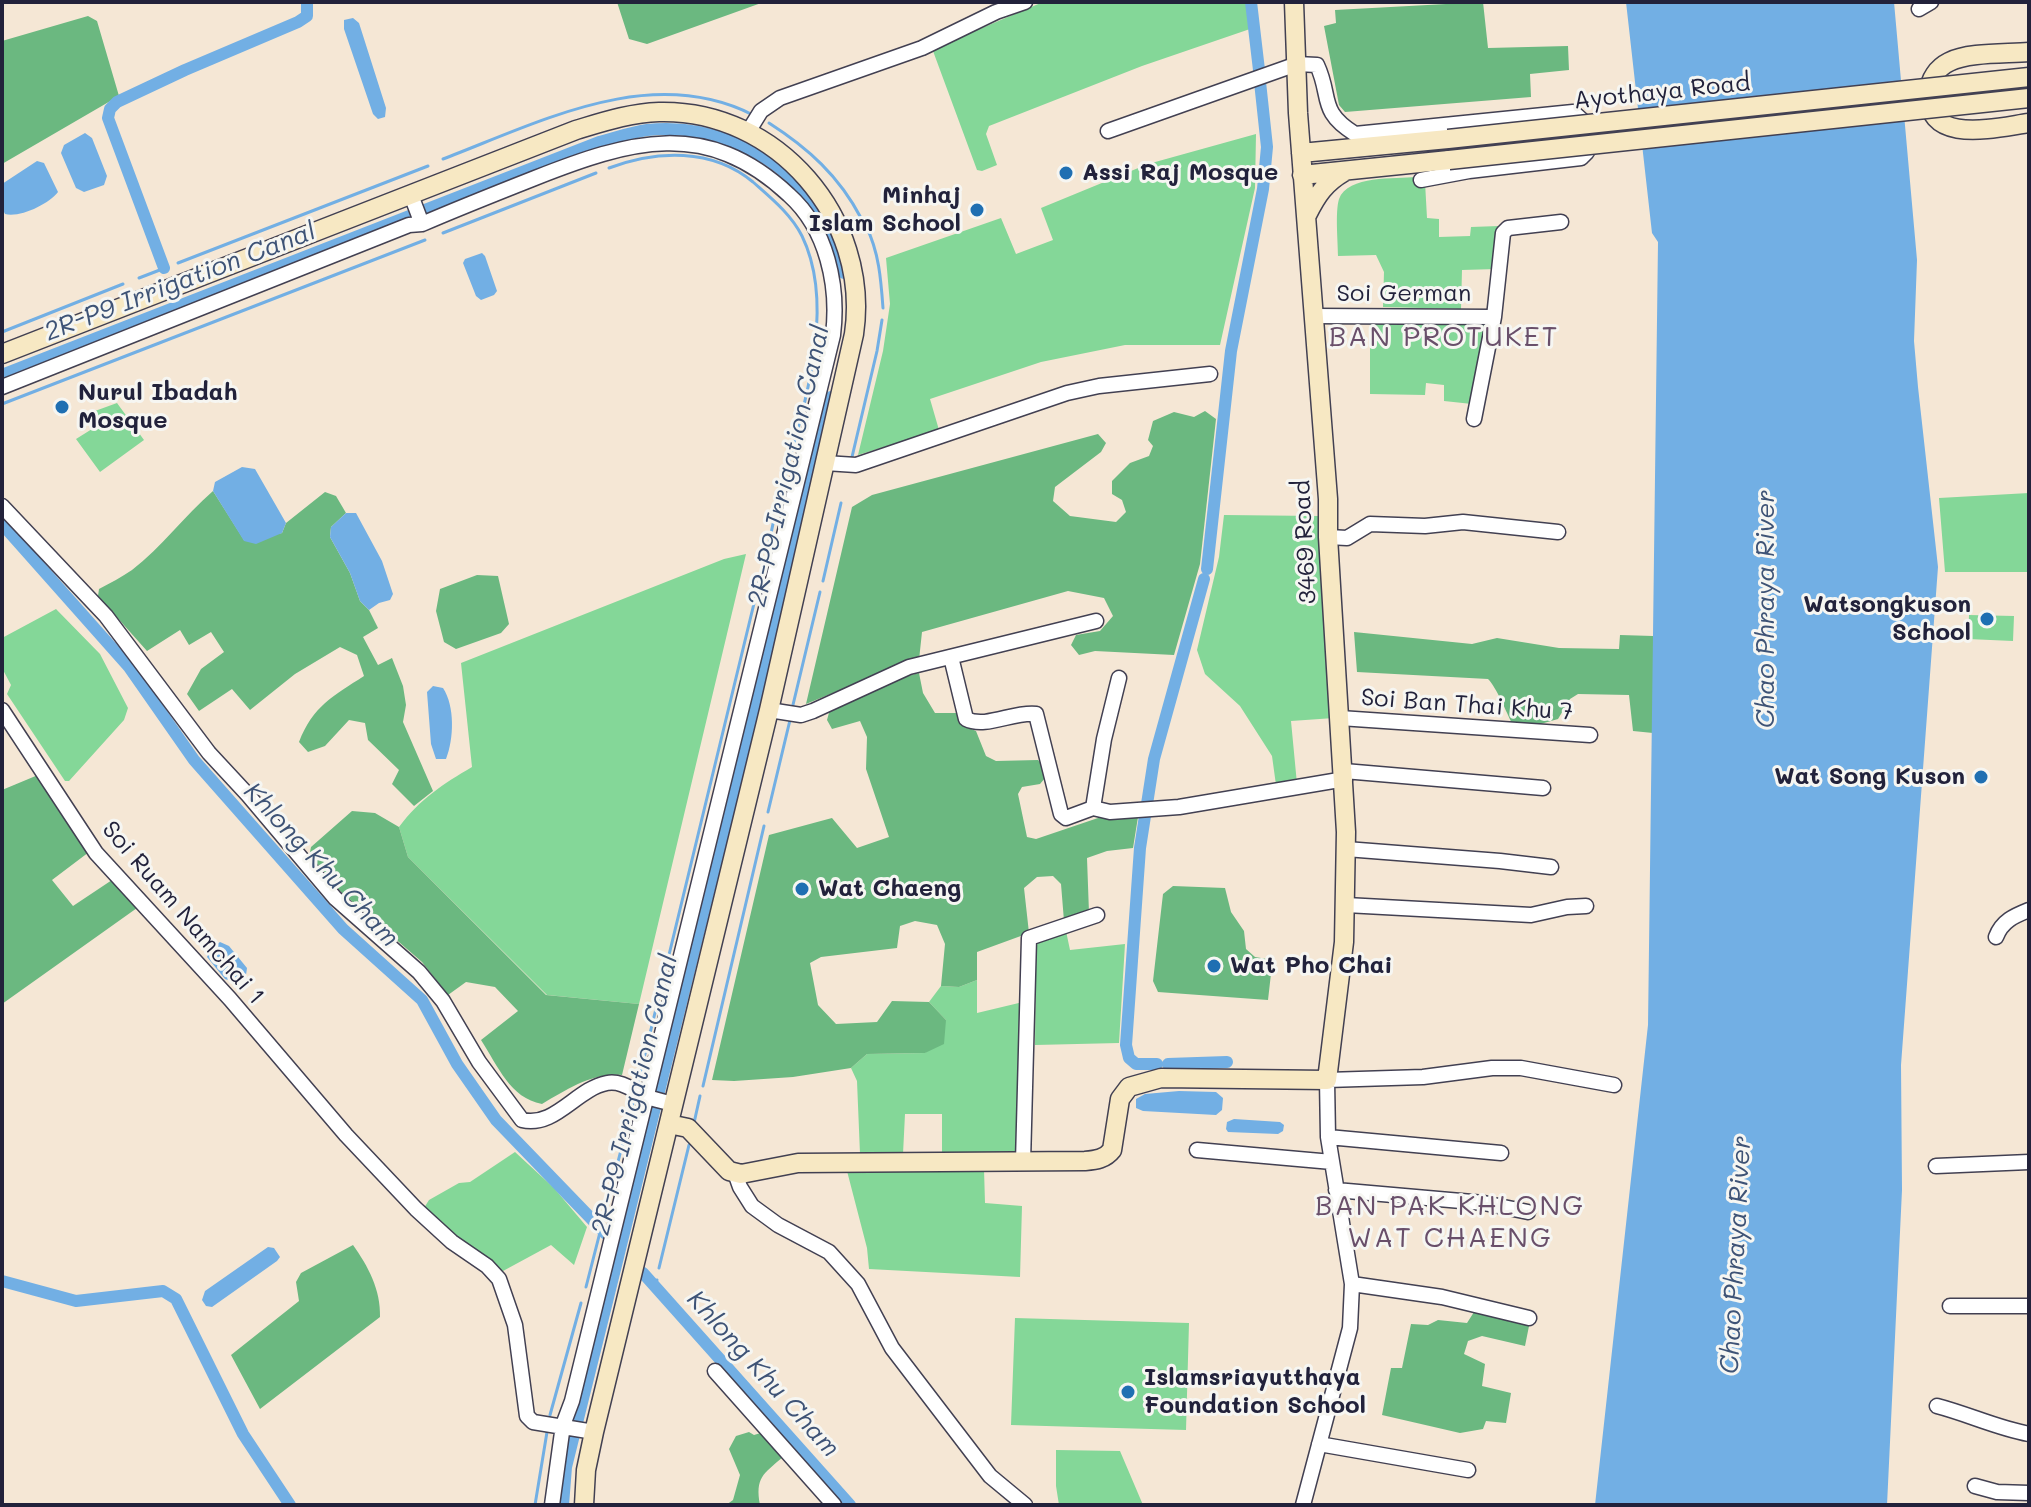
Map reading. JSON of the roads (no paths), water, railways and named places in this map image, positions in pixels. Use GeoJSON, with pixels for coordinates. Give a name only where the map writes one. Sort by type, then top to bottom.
{"type":"FeatureCollection","features":[{"type":"Feature","properties":{"kind":"street"},"geometry":{"type":"LineString","coordinates":[[748,132],[761,111],[780,98],[922,48],[996,12],[1025,2]]}},
{"type":"Feature","properties":{"kind":"street","name":"3469 Road"},"geometry":{"type":"LineString","coordinates":[[1294,2],[1302,175],[1328,499],[1345,775],[1346,905],[1327,1080]]}},
{"type":"Feature","properties":{"kind":"street"},"geometry":{"type":"LineString","coordinates":[[2029,52],[1952,60],[1934,75],[1928,99],[1939,120],[1961,131],[2029,123]]}},
{"type":"Feature","properties":{"kind":"street"},"geometry":{"type":"LineString","coordinates":[[2029,62],[1956,70],[1942,81],[1939,97],[1946,113],[1962,120],[2029,113]]}},
{"type":"Feature","properties":{"kind":"street"},"geometry":{"type":"LineString","coordinates":[[1108,131],[1297,64],[1317,65],[1323,77],[1329,111],[1355,134],[1573,112],[1582,120],[1587,152],[1581,158],[1421,180]]}},
{"type":"Feature","properties":{"kind":"street","name":"Ayothaya Road"},"geometry":{"type":"LineString","coordinates":[[1301,153],[2029,77]]}},
{"type":"Feature","properties":{"kind":"street","name":"Ayothaya Road"},"geometry":{"type":"LineString","coordinates":[[1302,175],[2029,98]]}},
{"type":"Feature","properties":{"kind":"street"},"geometry":{"type":"LineString","coordinates":[[2,354],[412,198],[576,130],[635,114],[661,112],[695,116],[748,132],[806,176],[825,200],[850,259],[858,311],[825,463],[798,556],[769,710],[670,1103],[669,1124],[590,1431],[584,1505]]}},
{"type":"Feature","properties":{"kind":"street"},"geometry":{"type":"LineString","coordinates":[[1298,113],[1310,131],[1323,142],[1343,150]]}},
{"type":"Feature","properties":{"kind":"street"},"geometry":{"type":"LineString","coordinates":[[2,387],[409,225],[589,157],[637,144],[683,142],[718,150],[779,185],[801,205],[818,231],[827,258],[836,312],[833,335],[648,1097],[564,1425],[552,1505]]}},
{"type":"Feature","properties":{"kind":"street"},"geometry":{"type":"LineString","coordinates":[[1305,218],[1317,194],[1329,181],[1347,171]]}},
{"type":"Feature","properties":{"kind":"street"},"geometry":{"type":"LineString","coordinates":[[412,198],[421,221]]}},
{"type":"Feature","properties":{"kind":"street"},"geometry":{"type":"LineString","coordinates":[[1474,419],[1494,317],[1505,230],[1561,222]]}},
{"type":"Feature","properties":{"kind":"street","name":"Soi German"},"geometry":{"type":"LineString","coordinates":[[1313,316],[1494,317]]}},
{"type":"Feature","properties":{"kind":"street"},"geometry":{"type":"LineString","coordinates":[[825,463],[856,465],[1067,393],[1099,386],[1210,374]]}},
{"type":"Feature","properties":{"kind":"street"},"geometry":{"type":"LineString","coordinates":[[2,506],[106,616],[198,739],[335,898],[419,972],[443,1001],[511,1108],[522,1120],[533,1123],[545,1120],[594,1088],[609,1082],[624,1084],[648,1097],[670,1103]]}},
{"type":"Feature","properties":{"kind":"street"},"geometry":{"type":"LineString","coordinates":[[1328,537],[1347,538],[1370,524],[1425,526],[1463,522],[1558,532]]}},
{"type":"Feature","properties":{"kind":"street"},"geometry":{"type":"LineString","coordinates":[[779,553],[798,556]]}},
{"type":"Feature","properties":{"kind":"street"},"geometry":{"type":"LineString","coordinates":[[769,710],[801,715],[909,667],[1096,621]]}},
{"type":"Feature","properties":{"kind":"street"},"geometry":{"type":"LineString","coordinates":[[951,657],[966,719],[974,723],[1025,713],[1036,714],[1061,814],[1066,818],[1093,808],[1110,812],[1179,807],[1345,775],[1543,788]]}},
{"type":"Feature","properties":{"kind":"street"},"geometry":{"type":"LineString","coordinates":[[1093,808],[1104,739],[1119,678]]}},
{"type":"Feature","properties":{"kind":"street","name":"Soi Ruam Namchai 1"},"geometry":{"type":"LineString","coordinates":[[2,710],[96,853],[230,999],[346,1135],[416,1209],[499,1279],[515,1325],[523,1377],[524,1410],[533,1422],[590,1431]]}},
{"type":"Feature","properties":{"kind":"street","name":"Soi Ban Thai Khu 7"},"geometry":{"type":"LineString","coordinates":[[1340,718],[1590,735]]}},
{"type":"Feature","properties":{"kind":"street"},"geometry":{"type":"LineString","coordinates":[[1346,849],[1551,867]]}},
{"type":"Feature","properties":{"kind":"street"},"geometry":{"type":"LineString","coordinates":[[1346,905],[1531,915],[1586,906]]}},
{"type":"Feature","properties":{"kind":"street"},"geometry":{"type":"LineString","coordinates":[[1996,937],[2000,927],[2009,919],[2029,910]]}},
{"type":"Feature","properties":{"kind":"street"},"geometry":{"type":"LineString","coordinates":[[1023,1162],[1029,938],[1097,915]]}},
{"type":"Feature","properties":{"kind":"street"},"geometry":{"type":"LineString","coordinates":[[669,1124],[688,1128],[729,1171],[741,1174],[798,1163],[1085,1161],[1108,1156],[1114,1142],[1122,1093],[1139,1083],[1179,1077],[1327,1080],[1423,1077],[1492,1068],[1521,1068],[1614,1085]]}},
{"type":"Feature","properties":{"kind":"street"},"geometry":{"type":"LineString","coordinates":[[1303,1505],[1350,1328],[1352,1284],[1328,1137],[1327,1080]]}},
{"type":"Feature","properties":{"kind":"street"},"geometry":{"type":"LineString","coordinates":[[1328,1137],[1501,1153]]}},
{"type":"Feature","properties":{"kind":"street"},"geometry":{"type":"LineString","coordinates":[[1197,1150],[1332,1162]]}},
{"type":"Feature","properties":{"kind":"street"},"geometry":{"type":"LineString","coordinates":[[1936,1166],[2029,1162]]}},
{"type":"Feature","properties":{"kind":"street"},"geometry":{"type":"LineString","coordinates":[[735,1173],[752,1206],[778,1225],[829,1252],[858,1284],[892,1348],[990,1476],[1025,1505]]}},
{"type":"Feature","properties":{"kind":"street"},"geometry":{"type":"LineString","coordinates":[[1336,1190],[1484,1203],[1528,1212]]}},
{"type":"Feature","properties":{"kind":"street"},"geometry":{"type":"LineString","coordinates":[[1352,1284],[1442,1297],[1529,1318]]}},
{"type":"Feature","properties":{"kind":"street"},"geometry":{"type":"LineString","coordinates":[[1950,1306],[2029,1306]]}},
{"type":"Feature","properties":{"kind":"street"},"geometry":{"type":"LineString","coordinates":[[715,1371],[834,1505]]}},
{"type":"Feature","properties":{"kind":"street"},"geometry":{"type":"LineString","coordinates":[[1937,1406],[1972,1415],[1997,1427],[2029,1434]]}},
{"type":"Feature","properties":{"kind":"street"},"geometry":{"type":"LineString","coordinates":[[1319,1444],[1468,1470]]}},
{"type":"Feature","properties":{"kind":"street"},"geometry":{"type":"LineString","coordinates":[[1975,1486],[1997,1492],[2029,1493]]}},
{"type":"Feature","properties":{"kind":"water","name":"Chao Phraya River"},"geometry":{"type":"Polygon","coordinates":[[[1626,2],[1894,2],[1917,260],[1914,341],[1938,567],[1901,1065],[1902,1190],[1887,1505],[1595,1505],[1648,1025],[1658,242],[1652,233],[1626,2]]]}},
{"type":"Feature","properties":{"kind":"water"},"geometry":{"type":"Polygon","coordinates":[[[353,18],[359,23],[386,108],[385,117],[378,119],[373,114],[344,29],[344,20],[353,18]]]}},
{"type":"Feature","properties":{"kind":"water"},"geometry":{"type":"Polygon","coordinates":[[[85,133],[92,138],[107,176],[104,185],[84,192],[76,188],[61,153],[64,145],[85,133]]]}},
{"type":"Feature","properties":{"kind":"water"},"geometry":{"type":"Polygon","coordinates":[[[37,161],[44,163],[58,192],[34,209],[5,214],[2,184],[37,161]]]}},
{"type":"Feature","properties":{"kind":"water"},"geometry":{"type":"Polygon","coordinates":[[[482,253],[497,291],[481,300],[476,296],[463,263],[465,259],[482,253]]]}},
{"type":"Feature","properties":{"kind":"water"},"geometry":{"type":"Polygon","coordinates":[[[242,467],[255,469],[286,523],[282,533],[256,544],[244,541],[213,491],[215,482],[242,467]]]}},
{"type":"Feature","properties":{"kind":"water"},"geometry":{"type":"Polygon","coordinates":[[[346,513],[356,513],[382,561],[393,594],[390,600],[369,610],[360,601],[350,573],[330,537],[331,527],[346,513]]]}},
{"type":"Feature","properties":{"kind":"water"},"geometry":{"type":"Polygon","coordinates":[[[433,686],[443,688],[450,704],[452,732],[446,759],[436,759],[431,744],[427,692],[433,686]]]}},
{"type":"Feature","properties":{"kind":"water"},"geometry":{"type":"Polygon","coordinates":[[[220,942],[229,946],[247,968],[246,975],[236,983],[225,979],[207,957],[210,949],[220,942]]]}},
{"type":"Feature","properties":{"kind":"water"},"geometry":{"type":"Polygon","coordinates":[[[1216,1092],[1223,1098],[1222,1110],[1216,1115],[1136,1108],[1136,1099],[1145,1094],[1216,1092]]]}},
{"type":"Feature","properties":{"kind":"water"},"geometry":{"type":"Polygon","coordinates":[[[1234,1119],[1280,1122],[1284,1125],[1283,1131],[1278,1134],[1228,1132],[1227,1122],[1234,1119]]]}},
{"type":"Feature","properties":{"kind":"water"},"geometry":{"type":"Polygon","coordinates":[[[268,1247],[274,1248],[280,1257],[277,1261],[212,1307],[206,1306],[202,1300],[205,1291],[268,1247]]]}},
{"type":"Feature","properties":{"kind":"waterway"},"geometry":{"type":"LineString","coordinates":[[164,268],[108,118],[110,109],[117,102],[185,70],[298,22],[307,16],[307,2]]}},
{"type":"Feature","properties":{"kind":"waterway"},"geometry":{"type":"LineString","coordinates":[[1251,2],[1259,70]]}},
{"type":"Feature","properties":{"kind":"waterway"},"geometry":{"type":"LineString","coordinates":[[1207,569],[1231,351],[1263,189],[1267,147],[1260,82]]}},
{"type":"Feature","properties":{"kind":"waterway"},"geometry":{"type":"LineString","coordinates":[[443,159],[557,115],[636,96],[675,95],[714,100],[753,115]]}},
{"type":"Feature","properties":{"kind":"waterway"},"geometry":{"type":"LineString","coordinates":[[769,123],[797,142],[833,176],[861,218]]}},
{"type":"Feature","properties":{"kind":"waterway","name":"2R-P9 Irrigation Canal"},"geometry":{"type":"LineString","coordinates":[[2,375],[599,142],[647,130],[669,129],[712,135],[771,162],[803,190],[817,209],[833,240],[844,273]]}},
{"type":"Feature","properties":{"kind":"waterway"},"geometry":{"type":"LineString","coordinates":[[609,168],[665,156],[702,158],[720,163],[737,171],[767,194],[786,213],[802,236],[813,267],[817,300],[816,334],[804,405],[778,504]]}},
{"type":"Feature","properties":{"kind":"waterway"},"geometry":{"type":"LineString","coordinates":[[178,263],[428,166]]}},
{"type":"Feature","properties":{"kind":"waterway"},"geometry":{"type":"LineString","coordinates":[[443,233],[596,173]]}},
{"type":"Feature","properties":{"kind":"waterway"},"geometry":{"type":"LineString","coordinates":[[866,226],[877,256],[883,308]]}},
{"type":"Feature","properties":{"kind":"waterway"},"geometry":{"type":"LineString","coordinates":[[2,404],[425,240]]}},
{"type":"Feature","properties":{"kind":"waterway"},"geometry":{"type":"LineString","coordinates":[[139,278],[165,268]]}},
{"type":"Feature","properties":{"kind":"waterway"},"geometry":{"type":"LineString","coordinates":[[2,332],[123,284]]}},
{"type":"Feature","properties":{"kind":"waterway"},"geometry":{"type":"LineString","coordinates":[[852,457],[882,320]]}},
{"type":"Feature","properties":{"kind":"waterway","name":"2R-P9 Irrigation Canal"},"geometry":{"type":"LineString","coordinates":[[563,1505],[566,1467],[831,397]]}},
{"type":"Feature","properties":{"kind":"waterway"},"geometry":{"type":"LineString","coordinates":[[823,581],[841,503]]}},
{"type":"Feature","properties":{"kind":"waterway"},"geometry":{"type":"LineString","coordinates":[[769,543],[774,519]]}},
{"type":"Feature","properties":{"kind":"waterway","name":"Khlong Khu Cham"},"geometry":{"type":"LineString","coordinates":[[2,524],[129,667],[194,760],[343,929],[422,1000],[457,1064],[496,1120],[606,1234]]}},
{"type":"Feature","properties":{"kind":"waterway"},"geometry":{"type":"LineString","coordinates":[[638,1083],[765,558]]}},
{"type":"Feature","properties":{"kind":"waterway"},"geometry":{"type":"LineString","coordinates":[[1147,804],[1154,759],[1204,579]]}},
{"type":"Feature","properties":{"kind":"waterway"},"geometry":{"type":"LineString","coordinates":[[792,709],[820,592]]}},
{"type":"Feature","properties":{"kind":"waterway"},"geometry":{"type":"LineString","coordinates":[[768,812],[790,720]]}},
{"type":"Feature","properties":{"kind":"waterway"},"geometry":{"type":"LineString","coordinates":[[1145,816],[1126,1045],[1129,1058],[1136,1064],[1157,1064]]}},
{"type":"Feature","properties":{"kind":"waterway"},"geometry":{"type":"LineString","coordinates":[[703,1086],[764,826]]}},
{"type":"Feature","properties":{"kind":"waterway"},"geometry":{"type":"LineString","coordinates":[[1168,1064],[1227,1062]]}},
{"type":"Feature","properties":{"kind":"waterway"},"geometry":{"type":"LineString","coordinates":[[694,1123],[700,1096]]}},
{"type":"Feature","properties":{"kind":"waterway"},"geometry":{"type":"LineString","coordinates":[[586,1287],[633,1103]]}},
{"type":"Feature","properties":{"kind":"waterway"},"geometry":{"type":"LineString","coordinates":[[659,1268],[689,1145]]}},
{"type":"Feature","properties":{"kind":"waterway","name":"Khlong Khu Cham"},"geometry":{"type":"LineString","coordinates":[[643,1273],[850,1505]]}},
{"type":"Feature","properties":{"kind":"waterway","name":"Khlong Khu Cham"},"geometry":{"type":"LineString","coordinates":[[655,1286],[657,1280]]}},
{"type":"Feature","properties":{"kind":"waterway"},"geometry":{"type":"LineString","coordinates":[[2,1281],[76,1301],[163,1291],[176,1299],[243,1434],[290,1505]]}},
{"type":"Feature","properties":{"kind":"waterway"},"geometry":{"type":"LineString","coordinates":[[550,1415],[581,1303]]}},
{"type":"Feature","properties":{"kind":"waterway"},"geometry":{"type":"LineString","coordinates":[[535,1505],[547,1432]]}},
{"type":"Feature","properties":{"kind":"place","name":"Assi Raj Mosque"},"geometry":{"type":"Point","coordinates":[1066,173]}},
{"type":"Feature","properties":{"kind":"place","name":"Minhaj Islam School"},"geometry":{"type":"Point","coordinates":[977,210]}},
{"type":"Feature","properties":{"kind":"place","name":"Nurul Ibadah Mosque"},"geometry":{"type":"Point","coordinates":[62,407]}},
{"type":"Feature","properties":{"kind":"place","name":"Watsongkuson School"},"geometry":{"type":"Point","coordinates":[1987,619]}},
{"type":"Feature","properties":{"kind":"place","name":"Wat Song Kuson"},"geometry":{"type":"Point","coordinates":[1981,777]}},
{"type":"Feature","properties":{"kind":"place","name":"Wat Chaeng"},"geometry":{"type":"Point","coordinates":[802,889]}},
{"type":"Feature","properties":{"kind":"place","name":"Wat Pho Chai"},"geometry":{"type":"Point","coordinates":[1214,966]}},
{"type":"Feature","properties":{"kind":"place","name":"Islamsriayutthaya Foundation School"},"geometry":{"type":"Point","coordinates":[1128,1392]}},
{"type":"Feature","properties":{"kind":"district","name":"BAN PROTUKET"},"geometry":{"type":"Point","coordinates":[1444,337]}},
{"type":"Feature","properties":{"kind":"district","name":"BAN PAK KHLONG WAT CHAENG"},"geometry":{"type":"Point","coordinates":[1450,1222]}}]}
